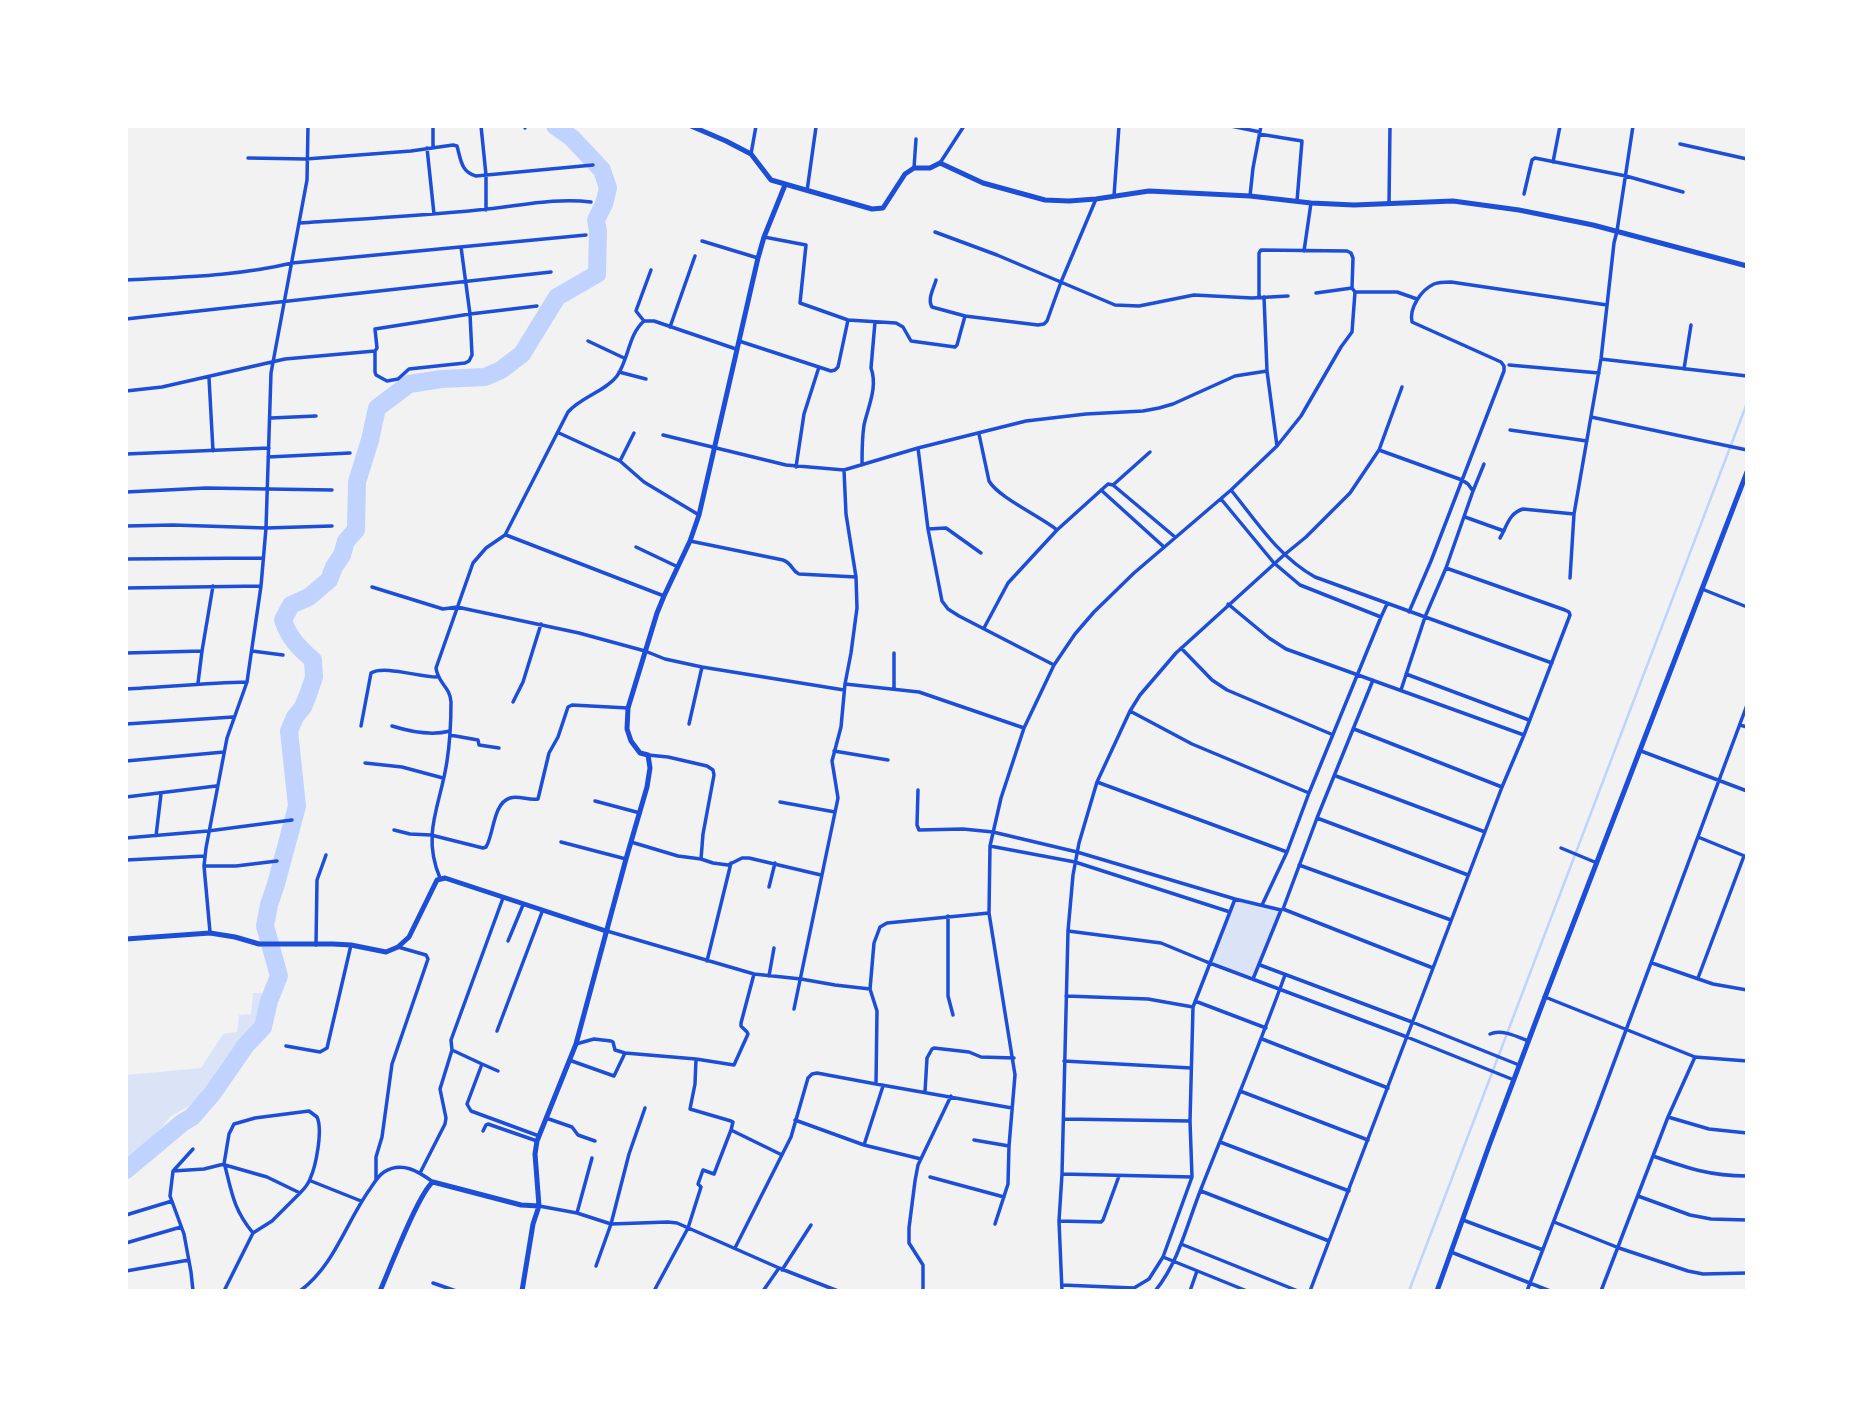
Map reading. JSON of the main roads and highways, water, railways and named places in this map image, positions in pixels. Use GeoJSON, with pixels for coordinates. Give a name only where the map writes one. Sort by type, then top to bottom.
{"type":"FeatureCollection","features":[{"type":"Feature","properties":{"kind":"waterway"},"geometry":{"type":"LineString","coordinates":[[126,1170],[192,1117],[212,1094],[246,1045],[263,1027],[279,976],[265,926],[297,806],[289,731],[303,707],[314,677],[313,660],[295,642],[283,620],[291,605],[309,597],[329,580],[346,541],[356,530],[357,482],[377,408],[409,384],[485,377],[501,370],[522,354],[557,297],[597,274],[596,220],[608,188],[602,170],[572,138],[555,126]]}},
{"type":"Feature","properties":{"kind":"waterway"},"geometry":{"type":"LineString","coordinates":[[1409,1291],[1747,403]]}}]}
